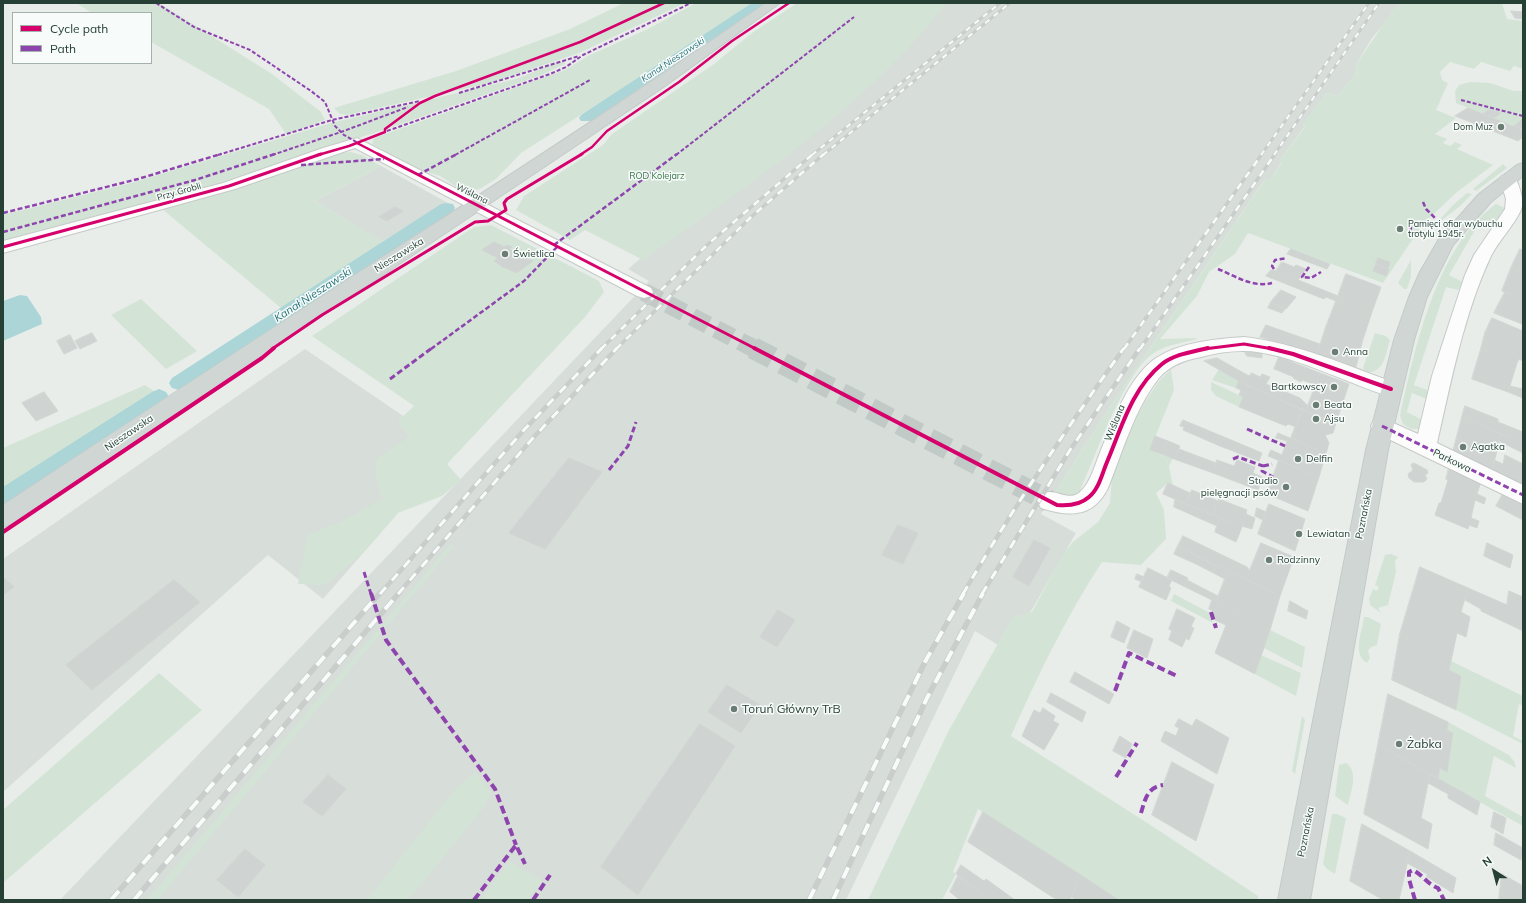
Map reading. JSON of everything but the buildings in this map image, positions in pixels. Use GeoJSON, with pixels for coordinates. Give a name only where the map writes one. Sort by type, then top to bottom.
{"type":"FeatureCollection","features":[{"type":"Feature","properties":{"kind":"main road","name":"Nieszawska"},"geometry":{"type":"LineString","coordinates":[[3,517],[660,83],[774,3]]}},
{"type":"Feature","properties":{"kind":"main road","name":"Poznańska"},"geometry":{"type":"LineString","coordinates":[[1294,900],[1352,579],[1382,426],[1391,389],[1418,297],[1436,258],[1445,243],[1462,222],[1485,198],[1523,168]]}},
{"type":"Feature","properties":{"kind":"street","name":"Wiślana"},"geometry":{"type":"LineString","coordinates":[[357,143],[644,292]]}},
{"type":"Feature","properties":{"kind":"street","name":"Przy Grobli"},"geometry":{"type":"LineString","coordinates":[[3,247],[230,186],[329,151],[357,143]]}},
{"type":"Feature","properties":{"kind":"street"},"geometry":{"type":"LineString","coordinates":[[1425,448],[1442,376],[1461,312],[1474,275],[1483,255],[1513,209],[1514,199],[1508,180]]}},
{"type":"Feature","properties":{"kind":"street","name":"Wiślana"},"geometry":{"type":"LineString","coordinates":[[1049,501],[1057,505],[1074,506],[1085,502],[1093,495],[1135,397],[1153,372],[1163,363],[1178,355],[1217,346],[1244,344],[1261,346],[1293,354],[1391,389]]}},
{"type":"Feature","properties":{"kind":"street","name":"Parkowa"},"geometry":{"type":"LineString","coordinates":[[1382,426],[1523,496]]}},
{"type":"Feature","properties":{"kind":"shaded area"},"geometry":{"type":"Polygon","coordinates":[[[825,3],[1402,3],[1372,38],[1357,63],[1355,75],[1338,96],[1327,93],[1303,125],[1305,126],[1280,160],[1282,161],[1270,180],[1265,179],[1106,413],[1041,514],[1076,533],[1008,651],[975,631],[846,900],[60,900],[649,281],[628,269],[765,152],[825,3]]]}},
{"type":"Feature","properties":{"kind":"shaded area"},"geometry":{"type":"Polygon","coordinates":[[[381,166],[448,203],[382,242],[315,201],[381,166]]]}},
{"type":"Feature","properties":{"kind":"shaded area"},"geometry":{"type":"Polygon","coordinates":[[[305,349],[453,450],[323,599],[268,555],[3,792],[3,559],[305,349]]]}},
{"type":"Feature","properties":{"kind":"green space"},"geometry":{"type":"Polygon","coordinates":[[[76,3],[159,3],[272,74],[321,112],[325,120],[286,134],[269,109],[152,43],[152,12],[90,12],[76,3]]]}},
{"type":"Feature","properties":{"kind":"green space"},"geometry":{"type":"Polygon","coordinates":[[[624,3],[685,3],[579,53],[490,83],[347,115],[340,114],[334,108],[456,71],[570,29],[624,3]]]}},
{"type":"Feature","properties":{"kind":"green space"},"geometry":{"type":"Polygon","coordinates":[[[696,3],[756,3],[521,153],[497,178],[480,189],[470,191],[461,190],[440,176],[414,168],[372,144],[374,138],[565,70],[588,56],[648,29],[696,3]]]}},
{"type":"Feature","properties":{"kind":"green space","name":"ROD Kolejarz"},"geometry":{"type":"Polygon","coordinates":[[[797,3],[946,3],[914,41],[879,77],[843,110],[765,172],[643,260],[585,230],[570,240],[516,210],[524,196],[603,145],[612,134],[714,64],[752,33],[797,3]]]}},
{"type":"Feature","properties":{"kind":"green space"},"geometry":{"type":"Polygon","coordinates":[[[1398,3],[1502,3],[1507,19],[1523,21],[1523,69],[1514,66],[1510,71],[1481,62],[1474,69],[1450,62],[1440,72],[1442,80],[1448,83],[1436,110],[1456,118],[1435,134],[1447,139],[1443,143],[1450,146],[1455,142],[1462,145],[1457,149],[1493,165],[1457,192],[1423,224],[1383,283],[1248,233],[1235,254],[1209,272],[1197,296],[1160,339],[1197,339],[1173,345],[1151,355],[1130,381],[1120,399],[1080,491],[1071,497],[1055,492],[1106,413],[1266,178],[1270,180],[1282,162],[1280,160],[1305,127],[1302,125],[1327,93],[1338,96],[1355,75],[1357,63],[1398,3]]]}},
{"type":"Feature","properties":{"kind":"green space"},"geometry":{"type":"Polygon","coordinates":[[[558,62],[564,62],[565,64],[539,76],[404,123],[213,186],[3,244],[3,215],[131,183],[331,123],[516,79],[558,62]]]}},
{"type":"Feature","properties":{"kind":"green space"},"geometry":{"type":"Polygon","coordinates":[[[1470,82],[1490,83],[1514,91],[1523,91],[1523,119],[1514,126],[1494,118],[1501,113],[1490,109],[1483,114],[1456,103],[1455,91],[1459,85],[1470,82]]]}},
{"type":"Feature","properties":{"kind":"green space"},"geometry":{"type":"Polygon","coordinates":[[[351,152],[362,155],[381,166],[315,201],[389,245],[287,313],[162,209],[332,153],[351,152]]]}},
{"type":"Feature","properties":{"kind":"green space"},"geometry":{"type":"Polygon","coordinates":[[[1503,164],[1507,168],[1476,191],[1473,189],[1503,164]]]}},
{"type":"Feature","properties":{"kind":"green space"},"geometry":{"type":"Polygon","coordinates":[[[1467,193],[1472,194],[1459,207],[1434,226],[1453,205],[1467,193]]]}},
{"type":"Feature","properties":{"kind":"green space"},"geometry":{"type":"Polygon","coordinates":[[[1496,204],[1505,208],[1493,227],[1479,223],[1449,275],[1463,282],[1458,290],[1446,287],[1414,385],[1427,390],[1427,398],[1412,393],[1407,412],[1422,420],[1419,429],[1411,429],[1403,424],[1400,416],[1421,330],[1431,301],[1443,272],[1458,246],[1475,223],[1496,204]]]}},
{"type":"Feature","properties":{"kind":"green space"},"geometry":{"type":"Polygon","coordinates":[[[491,225],[599,281],[604,292],[585,317],[447,464],[461,480],[442,496],[398,513],[366,550],[325,585],[298,584],[308,535],[343,521],[383,499],[376,478],[377,459],[409,437],[398,421],[414,406],[312,336],[474,227],[491,225]]]}},
{"type":"Feature","properties":{"kind":"green space"},"geometry":{"type":"Polygon","coordinates":[[[1411,260],[1411,277],[1407,289],[1404,289],[1398,283],[1411,260]]]}},
{"type":"Feature","properties":{"kind":"green space"},"geometry":{"type":"Polygon","coordinates":[[[141,299],[197,351],[166,369],[111,315],[141,299]]]}},
{"type":"Feature","properties":{"kind":"green space"},"geometry":{"type":"Polygon","coordinates":[[[1375,333],[1386,336],[1390,340],[1385,357],[1380,367],[1372,372],[1365,372],[1363,368],[1375,333]]]}},
{"type":"Feature","properties":{"kind":"green space"},"geometry":{"type":"Polygon","coordinates":[[[1171,369],[1174,390],[1150,450],[1173,458],[1169,466],[1173,486],[1167,484],[1156,493],[1164,510],[1166,539],[1141,565],[1102,562],[1076,604],[1031,692],[1011,736],[1258,896],[1258,900],[1119,900],[978,809],[953,872],[956,874],[942,900],[868,900],[948,732],[1013,617],[1032,612],[1063,554],[1073,542],[1098,522],[1110,503],[1112,475],[1133,425],[1143,405],[1159,381],[1171,369]]]}},
{"type":"Feature","properties":{"kind":"green space"},"geometry":{"type":"Polygon","coordinates":[[[1219,369],[1239,381],[1236,388],[1212,380],[1219,369]]]}},
{"type":"Feature","properties":{"kind":"green space"},"geometry":{"type":"Polygon","coordinates":[[[1211,382],[1243,397],[1239,407],[1216,396],[1211,390],[1211,382]]]}},
{"type":"Feature","properties":{"kind":"green space"},"geometry":{"type":"Polygon","coordinates":[[[145,385],[161,396],[163,401],[3,508],[3,448],[145,385]]]}},
{"type":"Feature","properties":{"kind":"green space"},"geometry":{"type":"Polygon","coordinates":[[[450,545],[454,546],[157,900],[147,900],[450,545]]]}},
{"type":"Feature","properties":{"kind":"green space"},"geometry":{"type":"Polygon","coordinates":[[[1391,554],[1398,557],[1395,561],[1396,572],[1388,605],[1378,608],[1381,613],[1370,605],[1369,599],[1373,589],[1377,591],[1379,587],[1375,585],[1385,555],[1391,554]]]}},
{"type":"Feature","properties":{"kind":"green space"},"geometry":{"type":"Polygon","coordinates":[[[1174,594],[1210,613],[1213,623],[1171,601],[1174,594]]]}},
{"type":"Feature","properties":{"kind":"green space"},"geometry":{"type":"Polygon","coordinates":[[[1364,617],[1368,617],[1381,624],[1377,645],[1371,647],[1368,651],[1370,658],[1367,663],[1362,659],[1359,649],[1364,617]]]}},
{"type":"Feature","properties":{"kind":"green space"},"geometry":{"type":"Polygon","coordinates":[[[1270,630],[1305,647],[1302,668],[1264,648],[1270,630]]]}},
{"type":"Feature","properties":{"kind":"green space"},"geometry":{"type":"Polygon","coordinates":[[[1261,655],[1301,673],[1296,696],[1255,674],[1261,655]]]}},
{"type":"Feature","properties":{"kind":"green space"},"geometry":{"type":"Polygon","coordinates":[[[1451,661],[1523,696],[1523,706],[1519,704],[1513,736],[1523,741],[1523,744],[1456,710],[1461,676],[1449,670],[1451,661]]]}},
{"type":"Feature","properties":{"kind":"green space"},"geometry":{"type":"Polygon","coordinates":[[[159,673],[202,710],[3,883],[3,810],[159,673]]]}},
{"type":"Feature","properties":{"kind":"green space"},"geometry":{"type":"Polygon","coordinates":[[[1302,716],[1305,720],[1295,774],[1292,771],[1302,716]]]}},
{"type":"Feature","properties":{"kind":"green space"},"geometry":{"type":"Polygon","coordinates":[[[1448,722],[1509,755],[1514,761],[1516,768],[1494,756],[1485,796],[1523,817],[1523,826],[1438,779],[1440,768],[1447,771],[1453,733],[1447,730],[1448,722]]]}},
{"type":"Feature","properties":{"kind":"green space"},"geometry":{"type":"Polygon","coordinates":[[[1346,763],[1352,771],[1353,777],[1348,805],[1335,796],[1339,765],[1346,763]]]}},
{"type":"Feature","properties":{"kind":"green space"},"geometry":{"type":"Polygon","coordinates":[[[475,773],[491,792],[483,808],[408,900],[367,900],[458,786],[475,773]]]}},
{"type":"Feature","properties":{"kind":"green space"},"geometry":{"type":"Polygon","coordinates":[[[1332,814],[1337,814],[1346,818],[1335,874],[1327,869],[1323,864],[1332,814]]]}},
{"type":"Feature","properties":{"kind":"green space"},"geometry":{"type":"Polygon","coordinates":[[[509,861],[542,881],[528,900],[481,900],[509,861]]]}},
{"type":"Feature","properties":{"kind":"water"},"geometry":{"type":"Polygon","coordinates":[[[20,295],[27,296],[41,317],[42,324],[3,341],[3,301],[20,295]]]}},
{"type":"Feature","properties":{"kind":"waterway","name":"Kanał Nieszawski"},"geometry":{"type":"LineString","coordinates":[[586,118],[760,3]]}},
{"type":"Feature","properties":{"kind":"waterway","name":"Kanał Nieszawski"},"geometry":{"type":"LineString","coordinates":[[179,383],[447,208]]}},
{"type":"Feature","properties":{"kind":"waterway","name":"Kanał Nieszawski"},"geometry":{"type":"LineString","coordinates":[[3,499],[159,397]]}},
{"type":"Feature","properties":{"kind":"tunnel"},"geometry":{"type":"LineString","coordinates":[[644,292],[755,349]]}},
{"type":"Feature","properties":{"kind":"tunnel"},"geometry":{"type":"LineString","coordinates":[[753,348],[1049,501]]}},
{"type":"Feature","properties":{"kind":"railway"},"geometry":{"type":"LineString","coordinates":[[812,155],[1000,3]]}},
{"type":"Feature","properties":{"kind":"railway"},"geometry":{"type":"LineString","coordinates":[[823,155],[1010,3]]}},
{"type":"Feature","properties":{"kind":"railway"},"geometry":{"type":"LineString","coordinates":[[1261,155],[1369,3]]}},
{"type":"Feature","properties":{"kind":"railway"},"geometry":{"type":"LineString","coordinates":[[1274,155],[1379,3]]}},
{"type":"Feature","properties":{"kind":"railway"},"geometry":{"type":"LineString","coordinates":[[602,348],[707,245],[813,154]]}},
{"type":"Feature","properties":{"kind":"railway"},"geometry":{"type":"LineString","coordinates":[[617,348],[751,217],[824,154]]}},
{"type":"Feature","properties":{"kind":"railway"},"geometry":{"type":"LineString","coordinates":[[1124,349],[1262,154]]}},
{"type":"Feature","properties":{"kind":"railway"},"geometry":{"type":"LineString","coordinates":[[1140,349],[1275,154]]}},
{"type":"Feature","properties":{"kind":"railway"},"geometry":{"type":"LineString","coordinates":[[380,594],[523,431],[602,348]]}},
{"type":"Feature","properties":{"kind":"railway"},"geometry":{"type":"LineString","coordinates":[[398,594],[533,438],[617,348]]}},
{"type":"Feature","properties":{"kind":"railway"},"geometry":{"type":"LineString","coordinates":[[963,594],[1040,469],[1124,348]]}},
{"type":"Feature","properties":{"kind":"railway"},"geometry":{"type":"LineString","coordinates":[[982,594],[1070,450],[1140,348]]}},
{"type":"Feature","properties":{"kind":"railway"},"geometry":{"type":"LineString","coordinates":[[111,900],[380,593]]}},
{"type":"Feature","properties":{"kind":"railway"},"geometry":{"type":"LineString","coordinates":[[134,900],[399,593]]}},
{"type":"Feature","properties":{"kind":"railway"},"geometry":{"type":"LineString","coordinates":[[809,900],[926,660],[964,593]]}},
{"type":"Feature","properties":{"kind":"railway"},"geometry":{"type":"LineString","coordinates":[[833,900],[927,698],[983,593]]}},
{"type":"Feature","properties":{"kind":"marked path"},"geometry":{"type":"LineString","coordinates":[[156,3],[194,27],[250,50],[311,91],[325,102],[335,126],[344,135],[358,143]]}},
{"type":"Feature","properties":{"kind":"marked path"},"geometry":{"type":"LineString","coordinates":[[387,131],[550,74],[566,67],[583,55],[691,3]]}},
{"type":"Feature","properties":{"kind":"marked path"},"geometry":{"type":"LineString","coordinates":[[554,245],[621,197],[854,17]]}},
{"type":"Feature","properties":{"kind":"marked path"},"geometry":{"type":"LineString","coordinates":[[459,93],[579,56]]}},
{"type":"Feature","properties":{"kind":"marked path"},"geometry":{"type":"LineString","coordinates":[[418,175],[590,80]]}},
{"type":"Feature","properties":{"kind":"marked path"},"geometry":{"type":"LineString","coordinates":[[1461,100],[1523,116]]}},
{"type":"Feature","properties":{"kind":"marked path"},"geometry":{"type":"LineString","coordinates":[[3,213],[138,179],[332,120],[420,101]]}},
{"type":"Feature","properties":{"kind":"marked path"},"geometry":{"type":"LineString","coordinates":[[3,232],[195,180],[341,132],[408,107]]}},
{"type":"Feature","properties":{"kind":"marked path"},"geometry":{"type":"LineString","coordinates":[[301,165],[384,159]]}},
{"type":"Feature","properties":{"kind":"marked path"},"geometry":{"type":"LineString","coordinates":[[1423,202],[1426,209],[1435,218]]}},
{"type":"Feature","properties":{"kind":"marked path"},"geometry":{"type":"LineString","coordinates":[[1411,227],[1410,232],[1419,237]]}},
{"type":"Feature","properties":{"kind":"marked path"},"geometry":{"type":"LineString","coordinates":[[390,379],[524,281],[557,247]]}},
{"type":"Feature","properties":{"kind":"marked path"},"geometry":{"type":"LineString","coordinates":[[1274,269],[1272,266],[1275,260],[1287,258]]}},
{"type":"Feature","properties":{"kind":"marked path"},"geometry":{"type":"LineString","coordinates":[[1309,267],[1302,277],[1311,278],[1321,272]]}},
{"type":"Feature","properties":{"kind":"marked path"},"geometry":{"type":"LineString","coordinates":[[1218,269],[1252,283],[1266,285],[1272,283]]}},
{"type":"Feature","properties":{"kind":"marked path"},"geometry":{"type":"LineString","coordinates":[[609,470],[628,446],[636,422]]}},
{"type":"Feature","properties":{"kind":"marked path"},"geometry":{"type":"LineString","coordinates":[[1382,426],[1523,495]]}},
{"type":"Feature","properties":{"kind":"marked path"},"geometry":{"type":"LineString","coordinates":[[1247,429],[1285,446]]}},
{"type":"Feature","properties":{"kind":"marked path"},"geometry":{"type":"LineString","coordinates":[[1233,459],[1238,457],[1263,466],[1262,471],[1273,477]]}},
{"type":"Feature","properties":{"kind":"marked path"},"geometry":{"type":"LineString","coordinates":[[1263,466],[1272,464]]}},
{"type":"Feature","properties":{"kind":"marked path"},"geometry":{"type":"LineString","coordinates":[[364,572],[386,640],[495,789],[516,845]]}},
{"type":"Feature","properties":{"kind":"marked path"},"geometry":{"type":"LineString","coordinates":[[1211,612],[1216,628]]}},
{"type":"Feature","properties":{"kind":"marked path"},"geometry":{"type":"LineString","coordinates":[[1115,691],[1129,653],[1179,677]]}},
{"type":"Feature","properties":{"kind":"marked path"},"geometry":{"type":"LineString","coordinates":[[1116,777],[1137,743]]}},
{"type":"Feature","properties":{"kind":"marked path"},"geometry":{"type":"LineString","coordinates":[[1141,813],[1150,790],[1153,787],[1163,785]]}},
{"type":"Feature","properties":{"kind":"marked path"},"geometry":{"type":"LineString","coordinates":[[474,900],[516,845],[525,864]]}},
{"type":"Feature","properties":{"kind":"marked path"},"geometry":{"type":"LineString","coordinates":[[1415,900],[1409,879],[1409,872],[1413,870],[1420,874],[1428,884],[1438,888],[1444,900]]}},
{"type":"Feature","properties":{"kind":"marked path"},"geometry":{"type":"LineString","coordinates":[[533,900],[550,875]]}},
{"type":"Feature","properties":{"kind":"cycle path"},"geometry":{"type":"LineString","coordinates":[[3,247],[229,186],[329,151],[349,146],[385,132],[385,129],[420,103],[435,96],[580,42],[664,3]]}},
{"type":"Feature","properties":{"kind":"cycle path"},"geometry":{"type":"LineString","coordinates":[[3,532],[262,358],[276,346],[322,315],[475,222],[488,221],[506,210],[504,203],[507,199],[562,167],[592,147],[607,131],[679,82],[732,41],[789,3]]}},
{"type":"Feature","properties":{"kind":"cycle path"},"geometry":{"type":"LineString","coordinates":[[357,143],[1057,505],[1080,503],[1093,493],[1097,488],[1135,397],[1153,372],[1163,363],[1178,355],[1217,346],[1244,344],[1261,346],[1293,354],[1391,389]]}},
{"type":"Feature","properties":{"kind":"place","name":"Dom Muz"},"geometry":{"type":"Point","coordinates":[1501,127]}},
{"type":"Feature","properties":{"kind":"place","name":"Pamięci ofiar wybuchu trotylu 1945r."},"geometry":{"type":"Point","coordinates":[1400,229]}},
{"type":"Feature","properties":{"kind":"place","name":"Świetlica"},"geometry":{"type":"Point","coordinates":[505,254]}},
{"type":"Feature","properties":{"kind":"place","name":"Anna"},"geometry":{"type":"Point","coordinates":[1335,352]}},
{"type":"Feature","properties":{"kind":"place","name":"Bartkowscy"},"geometry":{"type":"Point","coordinates":[1334,387]}},
{"type":"Feature","properties":{"kind":"place","name":"Beata"},"geometry":{"type":"Point","coordinates":[1316,405]}},
{"type":"Feature","properties":{"kind":"place","name":"Ajsu"},"geometry":{"type":"Point","coordinates":[1316,419]}},
{"type":"Feature","properties":{"kind":"place","name":"Agatka"},"geometry":{"type":"Point","coordinates":[1463,447]}},
{"type":"Feature","properties":{"kind":"place","name":"Delfin"},"geometry":{"type":"Point","coordinates":[1298,459]}},
{"type":"Feature","properties":{"kind":"place","name":"Studio pielęgnacji psów"},"geometry":{"type":"Point","coordinates":[1286,487]}},
{"type":"Feature","properties":{"kind":"place","name":"Lewiatan"},"geometry":{"type":"Point","coordinates":[1299,534]}},
{"type":"Feature","properties":{"kind":"place","name":"Rodzinny"},"geometry":{"type":"Point","coordinates":[1269,560]}},
{"type":"Feature","properties":{"kind":"place","name":"Toruń Główny TrB"},"geometry":{"type":"Point","coordinates":[734,709]}},
{"type":"Feature","properties":{"kind":"place","name":"Żabka"},"geometry":{"type":"Point","coordinates":[1399,744]}}]}
